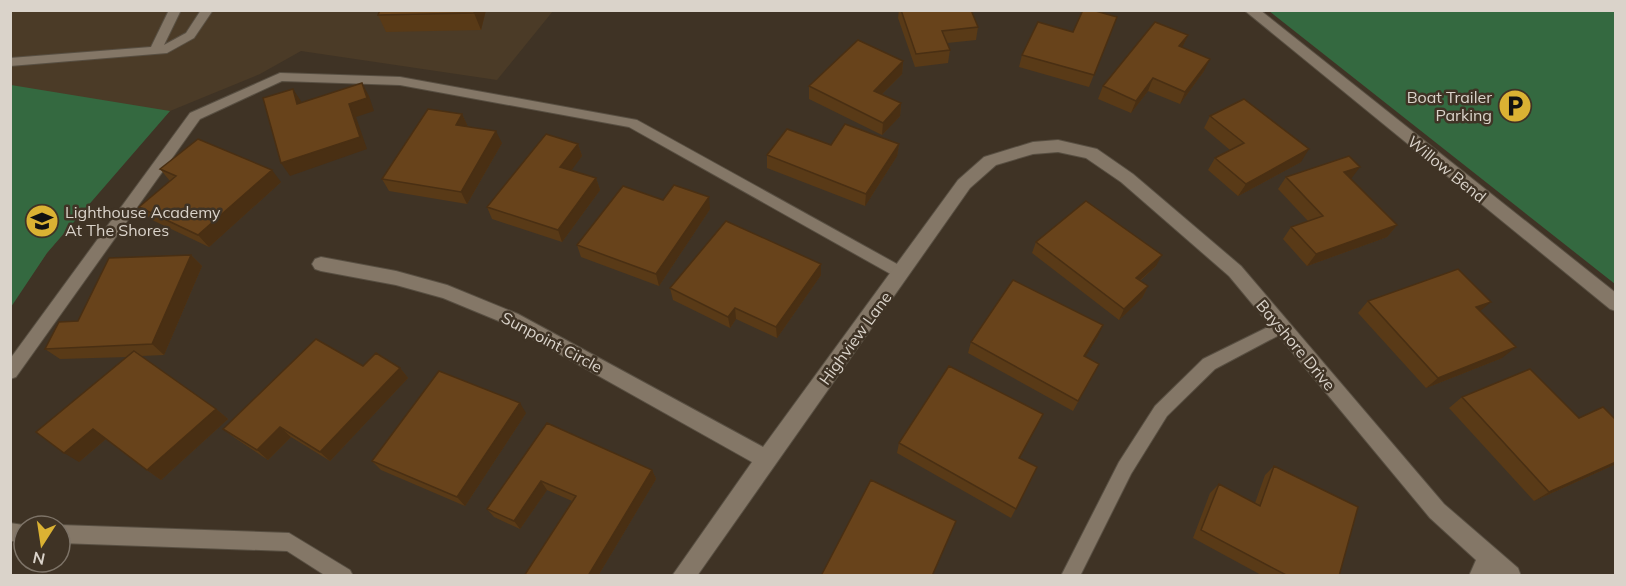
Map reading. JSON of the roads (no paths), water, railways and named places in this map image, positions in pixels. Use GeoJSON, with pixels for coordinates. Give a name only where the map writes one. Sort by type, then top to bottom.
{"type":"FeatureCollection","features":[{"type":"Feature","properties":{"kind":"street","name":"Willow Bend"},"geometry":{"type":"LineString","coordinates":[[1251,10],[1616,304]]}},
{"type":"Feature","properties":{"kind":"street","name":"Highview Lane"},"geometry":{"type":"LineString","coordinates":[[683,576],[964,184],[990,162],[1032,147],[1058,146]]}},
{"type":"Feature","properties":{"kind":"street","name":"Bayshore Drive"},"geometry":{"type":"LineString","coordinates":[[1058,146],[1091,153],[1143,191],[1235,271],[1484,566],[1510,576]]}},
{"type":"Feature","properties":{"kind":"street","name":"Sunpoint Circle"},"geometry":{"type":"LineString","coordinates":[[321,264],[396,278],[437,290],[512,319],[767,460]]}},
{"type":"Feature","properties":{"kind":"lane"},"geometry":{"type":"LineString","coordinates":[[155,51],[175,10]]}},
{"type":"Feature","properties":{"kind":"lane"},"geometry":{"type":"LineString","coordinates":[[10,62],[155,51],[180,44],[191,36],[200,27],[207,10]]}},
{"type":"Feature","properties":{"kind":"lane"},"geometry":{"type":"LineString","coordinates":[[10,372],[195,116],[280,77],[399,81],[632,123],[901,273]]}},
{"type":"Feature","properties":{"kind":"lane"},"geometry":{"type":"LineString","coordinates":[[1070,576],[1125,468],[1161,411],[1209,364],[1280,327]]}},
{"type":"Feature","properties":{"kind":"lane"},"geometry":{"type":"LineString","coordinates":[[72,534],[289,542],[344,576]]}},
{"type":"Feature","properties":{"kind":"place","name":"Boat Trailer Parking"},"geometry":{"type":"Point","coordinates":[1515,106]}},
{"type":"Feature","properties":{"kind":"place","name":"Lighthouse Academy At The Shores"},"geometry":{"type":"Point","coordinates":[42,221]}}]}
